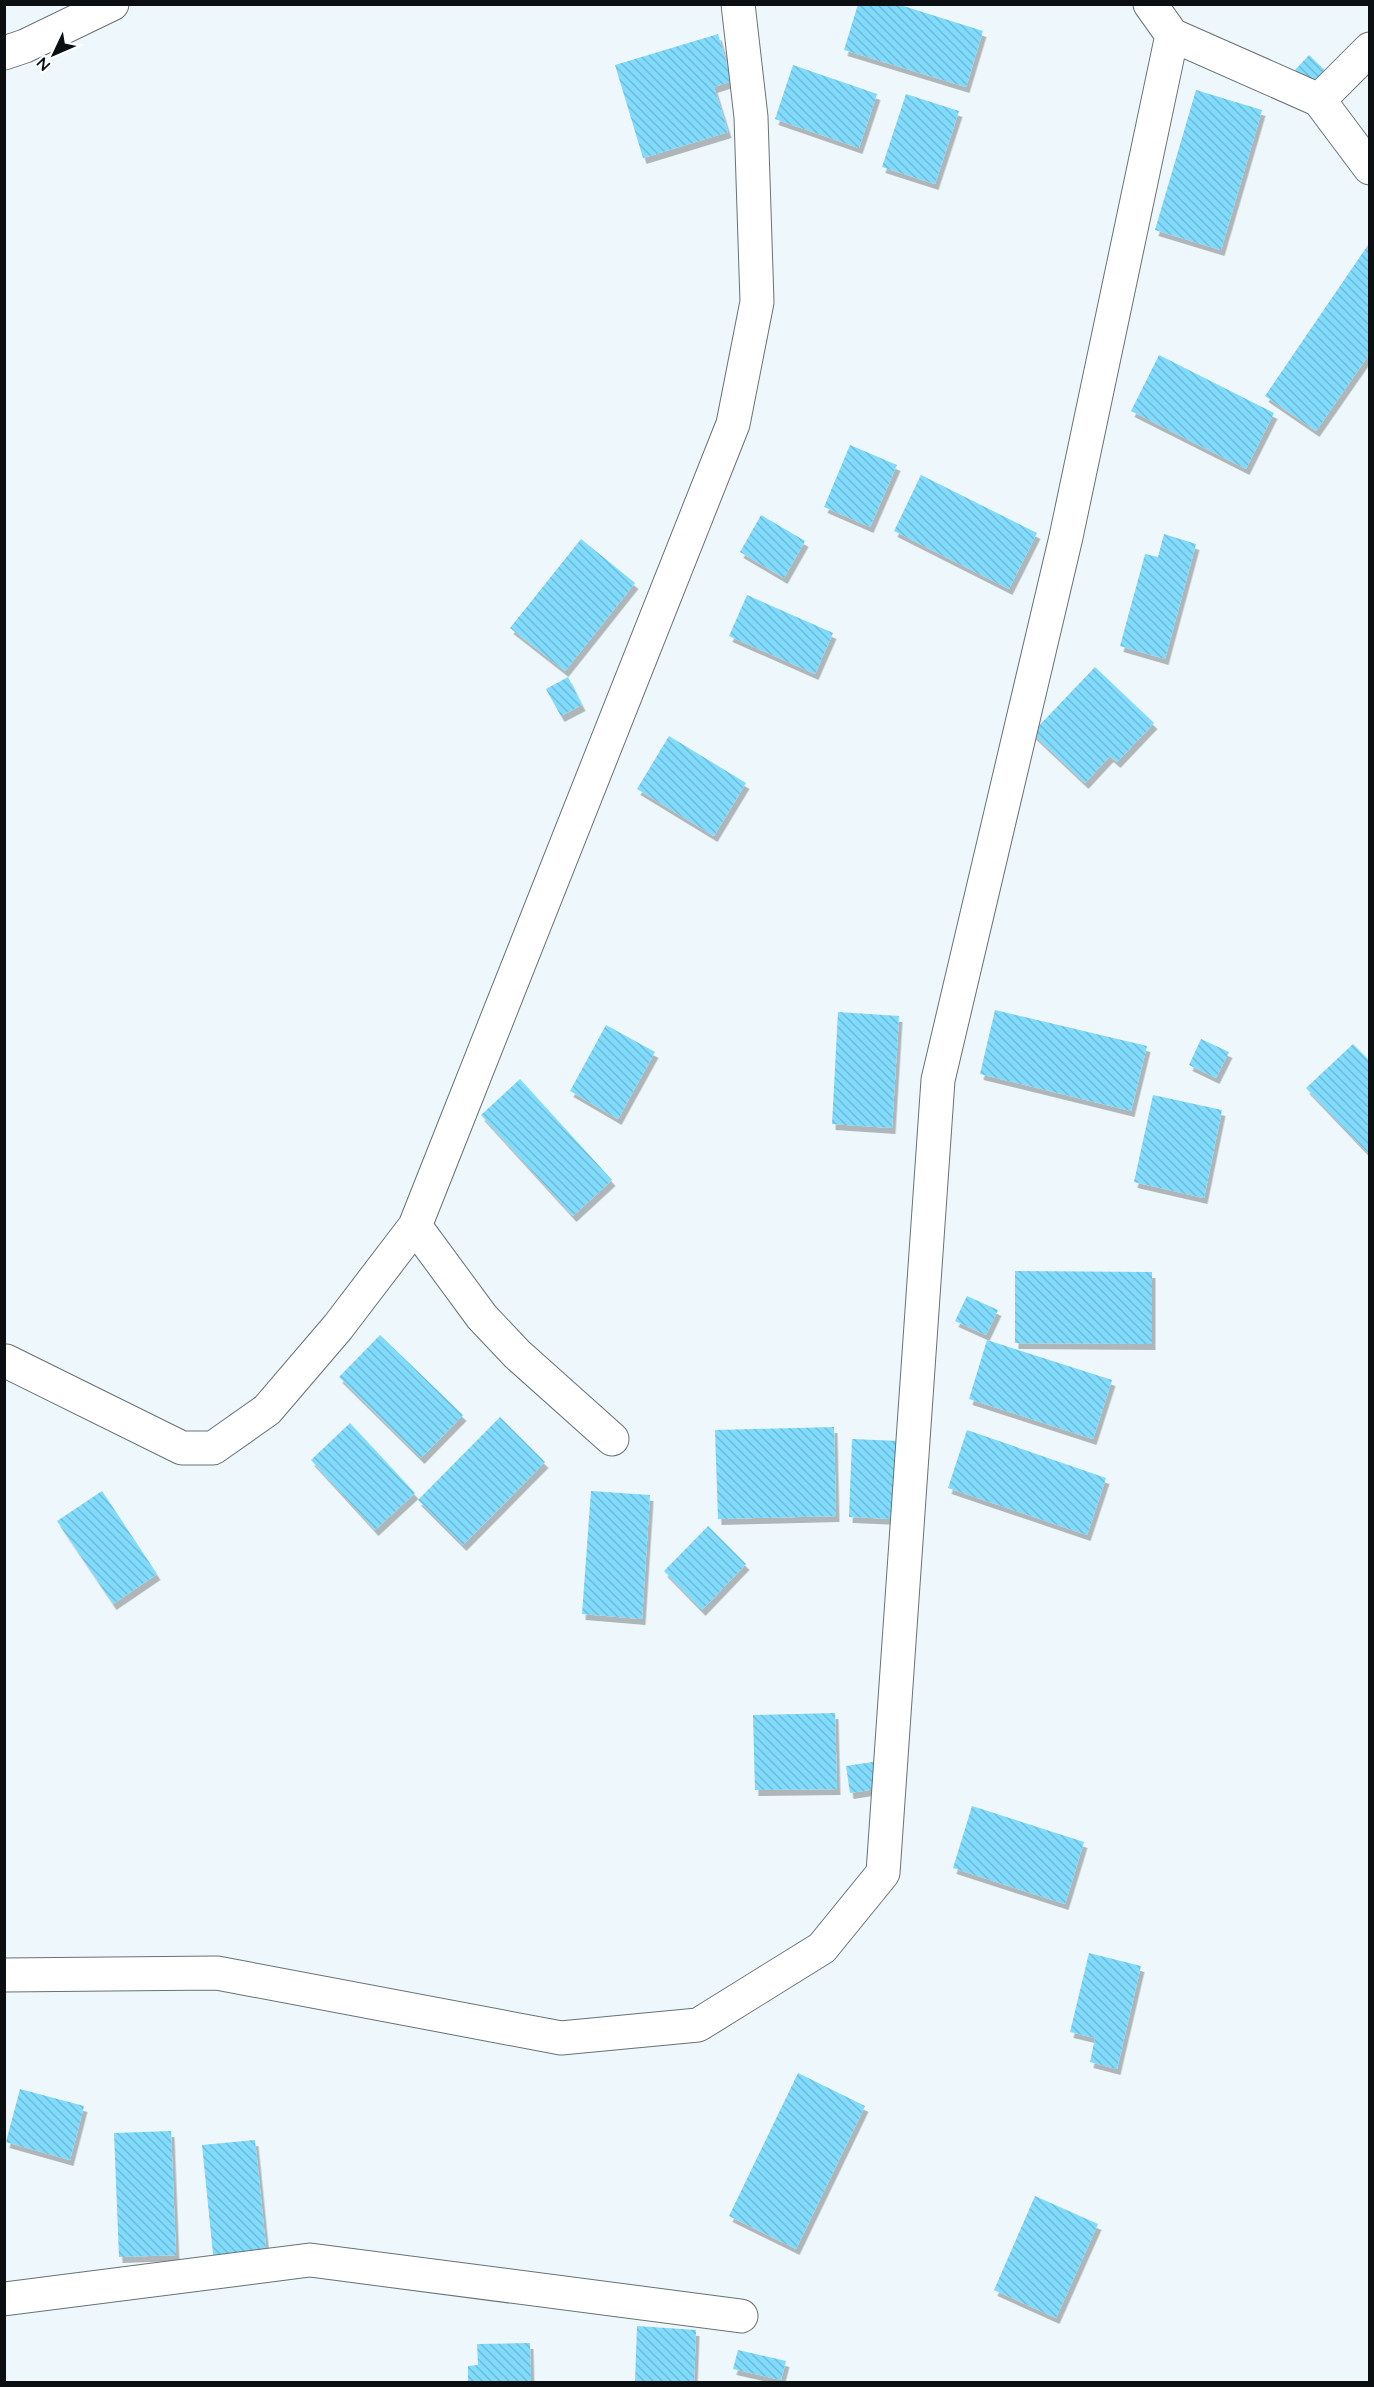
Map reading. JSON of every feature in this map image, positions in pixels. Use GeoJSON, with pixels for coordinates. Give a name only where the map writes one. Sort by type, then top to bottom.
{"type":"FeatureCollection","features":[{"type":"Feature","properties":{"kind":"street"},"geometry":{"type":"LineString","coordinates":[[4,53],[25,46],[112,4]]}},
{"type":"Feature","properties":{"kind":"street"},"geometry":{"type":"LineString","coordinates":[[6,1361],[182,1448],[213,1448],[267,1410],[338,1327],[415,1226],[733,424],[757,302],[751,117],[738,4]]}},
{"type":"Feature","properties":{"kind":"street"},"geometry":{"type":"LineString","coordinates":[[1150,4],[1172,35],[1319,100],[1370,168]]}},
{"type":"Feature","properties":{"kind":"street"},"geometry":{"type":"LineString","coordinates":[[4,1976],[217,1973],[561,2038],[698,2025],[822,1948],[883,1873],[938,1080],[1066,537],[1172,35]]}},
{"type":"Feature","properties":{"kind":"street"},"geometry":{"type":"LineString","coordinates":[[1319,100],[1370,49]]}},
{"type":"Feature","properties":{"kind":"street"},"geometry":{"type":"LineString","coordinates":[[415,1226],[482,1317],[517,1354],[612,1439]]}},
{"type":"Feature","properties":{"kind":"street"},"geometry":{"type":"LineString","coordinates":[[4,2299],[310,2260],[741,2316]]}},
{"type":"Feature","properties":{"kind":"building"},"geometry":{"type":"Polygon","coordinates":[[[858,4],[897,4],[983,31],[966,87],[844,50],[858,4]]]}},
{"type":"Feature","properties":{"kind":"building"},"geometry":{"type":"Polygon","coordinates":[[[718,34],[732,81],[714,87],[728,132],[643,158],[615,65],[718,34]]]}},
{"type":"Feature","properties":{"kind":"building"},"geometry":{"type":"Polygon","coordinates":[[[1309,55],[1335,80],[1321,95],[1295,70],[1309,55]]]}},
{"type":"Feature","properties":{"kind":"building"},"geometry":{"type":"Polygon","coordinates":[[[793,65],[877,94],[859,148],[775,119],[793,65]]]}},
{"type":"Feature","properties":{"kind":"building"},"geometry":{"type":"Polygon","coordinates":[[[1196,90],[1262,110],[1221,250],[1155,230],[1196,90]]]}},
{"type":"Feature","properties":{"kind":"building"},"geometry":{"type":"Polygon","coordinates":[[[906,94],[959,111],[935,184],[882,167],[906,94]]]}},
{"type":"Feature","properties":{"kind":"building"},"geometry":{"type":"Polygon","coordinates":[[[1370,242],[1370,353],[1316,431],[1265,396],[1370,242]]]}},
{"type":"Feature","properties":{"kind":"building"},"geometry":{"type":"Polygon","coordinates":[[[1159,355],[1274,413],[1246,469],[1131,411],[1159,355]]]}},
{"type":"Feature","properties":{"kind":"building"},"geometry":{"type":"Polygon","coordinates":[[[850,445],[897,465],[870,527],[824,507],[850,445]]]}},
{"type":"Feature","properties":{"kind":"building"},"geometry":{"type":"Polygon","coordinates":[[[921,475],[1037,533],[1009,589],[894,531],[921,475]]]}},
{"type":"Feature","properties":{"kind":"building"},"geometry":{"type":"Polygon","coordinates":[[[761,515],[805,541],[784,578],[740,552],[761,515]]]}},
{"type":"Feature","properties":{"kind":"building"},"geometry":{"type":"Polygon","coordinates":[[[1164,534],[1196,544],[1165,659],[1120,646],[1145,554],[1158,557],[1164,534]]]}},
{"type":"Feature","properties":{"kind":"building"},"geometry":{"type":"Polygon","coordinates":[[[581,539],[635,583],[565,671],[510,628],[581,539]]]}},
{"type":"Feature","properties":{"kind":"building"},"geometry":{"type":"Polygon","coordinates":[[[747,595],[833,633],[815,674],[729,636],[747,595]]]}},
{"type":"Feature","properties":{"kind":"building"},"geometry":{"type":"Polygon","coordinates":[[[1095,667],[1154,723],[1117,762],[1110,756],[1085,783],[1032,733],[1095,667]]]}},
{"type":"Feature","properties":{"kind":"building"},"geometry":{"type":"Polygon","coordinates":[[[568,677],[582,705],[561,716],[546,689],[568,677]]]}},
{"type":"Feature","properties":{"kind":"building"},"geometry":{"type":"Polygon","coordinates":[[[669,736],[746,783],[714,836],[637,789],[669,736]]]}},
{"type":"Feature","properties":{"kind":"building"},"geometry":{"type":"Polygon","coordinates":[[[995,1010],[1147,1046],[1131,1111],[980,1074],[995,1010]]]}},
{"type":"Feature","properties":{"kind":"building"},"geometry":{"type":"Polygon","coordinates":[[[838,1012],[899,1016],[892,1128],[832,1124],[838,1012]]]}},
{"type":"Feature","properties":{"kind":"building"},"geometry":{"type":"Polygon","coordinates":[[[606,1025],[655,1052],[618,1119],[570,1091],[606,1025]]]}},
{"type":"Feature","properties":{"kind":"building"},"geometry":{"type":"Polygon","coordinates":[[[1201,1039],[1229,1052],[1216,1078],[1189,1065],[1201,1039]]]}},
{"type":"Feature","properties":{"kind":"building"},"geometry":{"type":"Polygon","coordinates":[[[1353,1044],[1370,1061],[1370,1155],[1306,1088],[1353,1044]]]}},
{"type":"Feature","properties":{"kind":"building"},"geometry":{"type":"Polygon","coordinates":[[[520,1079],[612,1180],[573,1216],[481,1115],[520,1079]]]}},
{"type":"Feature","properties":{"kind":"building"},"geometry":{"type":"Polygon","coordinates":[[[1153,1095],[1222,1110],[1204,1198],[1134,1182],[1153,1095]]]}},
{"type":"Feature","properties":{"kind":"building"},"geometry":{"type":"Polygon","coordinates":[[[1015,1271],[1152,1272],[1152,1344],[1015,1343],[1015,1271]]]}},
{"type":"Feature","properties":{"kind":"building"},"geometry":{"type":"Polygon","coordinates":[[[967,1296],[998,1310],[986,1335],[955,1321],[967,1296]]]}},
{"type":"Feature","properties":{"kind":"building"},"geometry":{"type":"Polygon","coordinates":[[[380,1335],[463,1415],[421,1458],[339,1377],[380,1335]]]}},
{"type":"Feature","properties":{"kind":"building"},"geometry":{"type":"Polygon","coordinates":[[[987,1340],[1112,1380],[1093,1439],[969,1399],[987,1340]]]}},
{"type":"Feature","properties":{"kind":"building"},"geometry":{"type":"Polygon","coordinates":[[[500,1417],[545,1462],[463,1545],[418,1500],[500,1417]]]}},
{"type":"Feature","properties":{"kind":"building"},"geometry":{"type":"Polygon","coordinates":[[[350,1423],[415,1493],[375,1530],[311,1460],[350,1423]]]}},
{"type":"Feature","properties":{"kind":"building"},"geometry":{"type":"Polygon","coordinates":[[[834,1427],[836,1516],[718,1519],[715,1430],[834,1427]]]}},
{"type":"Feature","properties":{"kind":"building"},"geometry":{"type":"Polygon","coordinates":[[[967,1430],[1106,1478],[1087,1535],[948,1488],[967,1430]]]}},
{"type":"Feature","properties":{"kind":"building"},"geometry":{"type":"Polygon","coordinates":[[[852,1439],[900,1441],[897,1519],[849,1517],[852,1439]]]}},
{"type":"Feature","properties":{"kind":"building"},"geometry":{"type":"Polygon","coordinates":[[[102,1491],[157,1574],[113,1604],[57,1521],[102,1491]]]}},
{"type":"Feature","properties":{"kind":"building"},"geometry":{"type":"Polygon","coordinates":[[[591,1491],[650,1495],[642,1619],[582,1614],[591,1491]]]}},
{"type":"Feature","properties":{"kind":"building"},"geometry":{"type":"Polygon","coordinates":[[[708,1526],[746,1564],[702,1610],[664,1571],[708,1526]]]}},
{"type":"Feature","properties":{"kind":"building"},"geometry":{"type":"Polygon","coordinates":[[[835,1713],[837,1789],[755,1790],[753,1715],[835,1713]]]}},
{"type":"Feature","properties":{"kind":"building"},"geometry":{"type":"Polygon","coordinates":[[[879,1761],[882,1788],[850,1793],[846,1766],[879,1761]]]}},
{"type":"Feature","properties":{"kind":"building"},"geometry":{"type":"Polygon","coordinates":[[[972,1806],[1084,1842],[1065,1904],[953,1868],[972,1806]]]}},
{"type":"Feature","properties":{"kind":"building"},"geometry":{"type":"Polygon","coordinates":[[[1089,1953],[1141,1966],[1117,2069],[1090,2062],[1095,2038],[1070,2032],[1089,1953]]]}},
{"type":"Feature","properties":{"kind":"building"},"geometry":{"type":"Polygon","coordinates":[[[798,2073],[865,2106],[796,2249],[729,2216],[798,2073]]]}},
{"type":"Feature","properties":{"kind":"building"},"geometry":{"type":"Polygon","coordinates":[[[20,2089],[84,2106],[70,2160],[6,2142],[20,2089]]]}},
{"type":"Feature","properties":{"kind":"building"},"geometry":{"type":"Polygon","coordinates":[[[171,2131],[176,2255],[119,2257],[114,2133],[171,2131]]]}},
{"type":"Feature","properties":{"kind":"building"},"geometry":{"type":"Polygon","coordinates":[[[255,2140],[267,2258],[214,2264],[202,2145],[255,2140]]]}},
{"type":"Feature","properties":{"kind":"building"},"geometry":{"type":"Polygon","coordinates":[[[1035,2196],[1098,2224],[1056,2318],[994,2290],[1035,2196]]]}},
{"type":"Feature","properties":{"kind":"building"},"geometry":{"type":"Polygon","coordinates":[[[637,2326],[696,2330],[694,2382],[635,2382],[637,2326]]]}},
{"type":"Feature","properties":{"kind":"building"},"geometry":{"type":"Polygon","coordinates":[[[530,2343],[531,2382],[468,2382],[468,2366],[478,2365],[477,2344],[530,2343]]]}},
{"type":"Feature","properties":{"kind":"building"},"geometry":{"type":"Polygon","coordinates":[[[738,2350],[786,2361],[781,2380],[733,2369],[738,2350]]]}}]}
